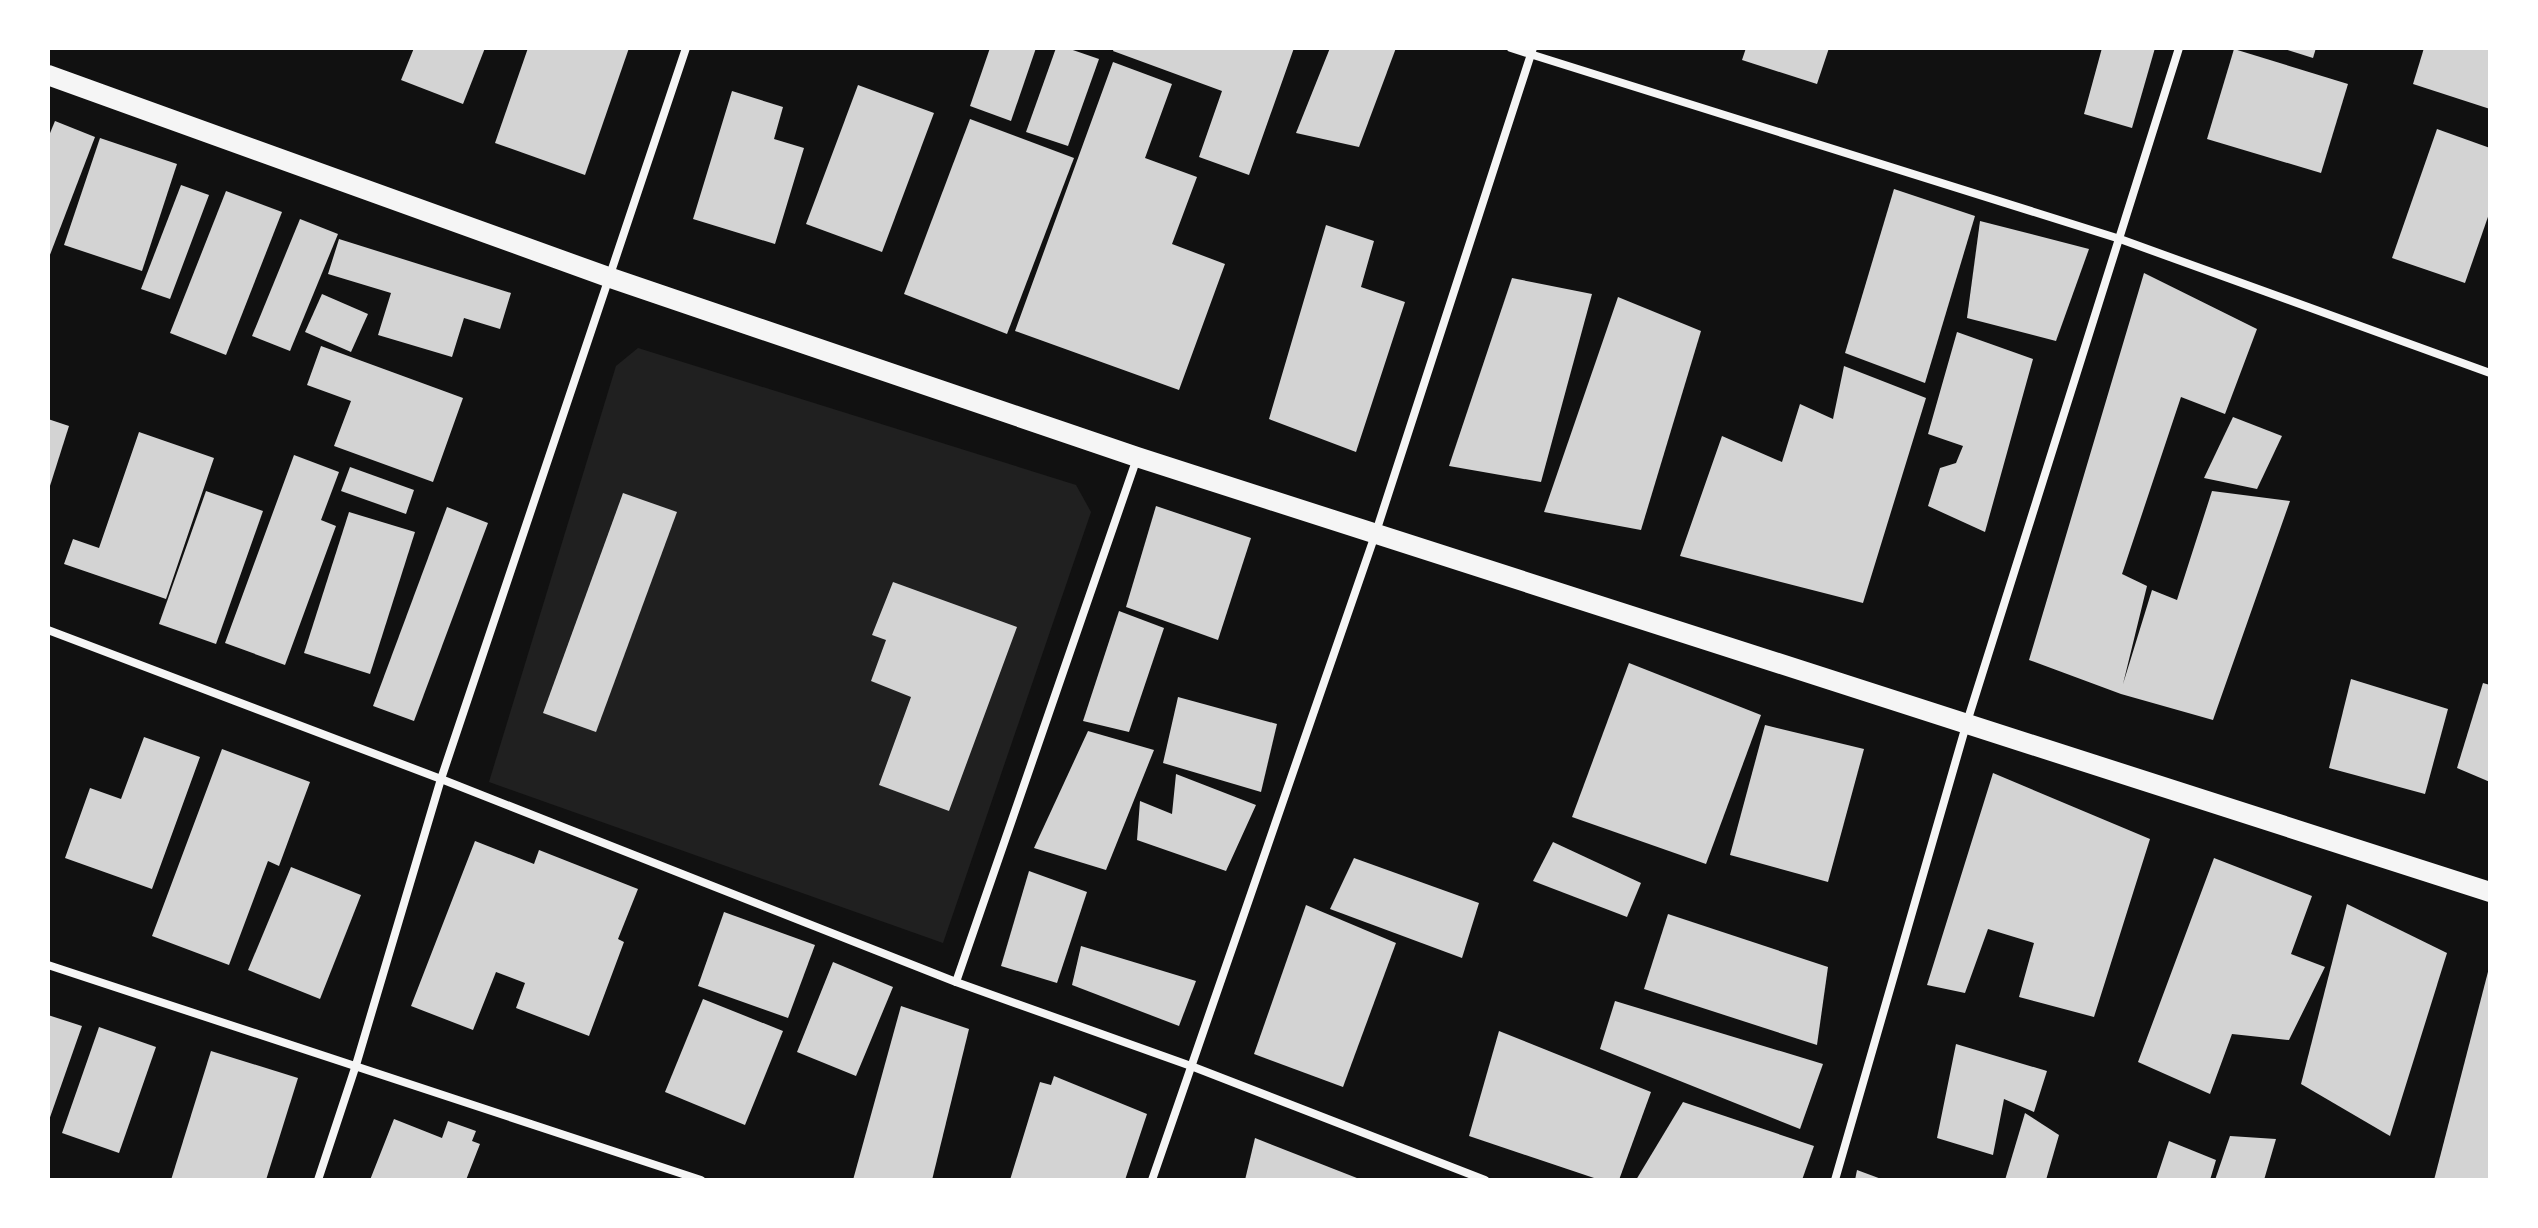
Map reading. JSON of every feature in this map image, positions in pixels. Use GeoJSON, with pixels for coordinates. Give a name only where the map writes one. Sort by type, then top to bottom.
{"type":"FeatureCollection","features":[{"type":"Feature","properties":{"kind":"main road"},"geometry":{"type":"LineString","coordinates":[[48,75],[608,277],[1137,457],[2490,892]]}},
{"type":"Feature","properties":{"kind":"street"},"geometry":{"type":"LineString","coordinates":[[318,1180],[356,1065],[441,779],[686,48]]}},
{"type":"Feature","properties":{"kind":"street"},"geometry":{"type":"LineString","coordinates":[[1511,48],[1532,51],[2120,239],[2490,373]]}},
{"type":"Feature","properties":{"kind":"street"},"geometry":{"type":"LineString","coordinates":[[1835,1180],[1967,722],[2179,48]]}},
{"type":"Feature","properties":{"kind":"street"},"geometry":{"type":"LineString","coordinates":[[1152,1180],[1375,535],[1532,51]]}},
{"type":"Feature","properties":{"kind":"street"},"geometry":{"type":"LineString","coordinates":[[956,982],[1137,457]]}},
{"type":"Feature","properties":{"kind":"street"},"geometry":{"type":"LineString","coordinates":[[48,630],[441,779],[956,982],[1191,1066],[1485,1180]]}},
{"type":"Feature","properties":{"kind":"street"},"geometry":{"type":"LineString","coordinates":[[48,965],[701,1180]]}},
{"type":"Feature","properties":{"kind":"shaded area"},"geometry":{"type":"Polygon","coordinates":[[[638,348],[1076,485],[1091,512],[943,943],[489,782],[616,366],[638,348]]]}},
{"type":"Feature","properties":{"kind":"building"},"geometry":{"type":"Polygon","coordinates":[[[414,48],[485,48],[463,104],[401,80],[414,48]]]}},
{"type":"Feature","properties":{"kind":"building"},"geometry":{"type":"Polygon","coordinates":[[[528,48],[629,48],[585,175],[495,143],[528,48]]]}},
{"type":"Feature","properties":{"kind":"building"},"geometry":{"type":"Polygon","coordinates":[[[990,48],[1036,48],[1011,121],[970,106],[990,48]]]}},
{"type":"Feature","properties":{"kind":"building"},"geometry":{"type":"Polygon","coordinates":[[[1056,48],[1067,48],[1099,59],[1068,146],[1026,132],[1056,48]]]}},
{"type":"Feature","properties":{"kind":"building"},"geometry":{"type":"Polygon","coordinates":[[[1114,48],[1294,48],[1249,175],[1199,157],[1222,91],[1113,51],[1114,48]]]}},
{"type":"Feature","properties":{"kind":"building"},"geometry":{"type":"Polygon","coordinates":[[[1330,48],[1396,48],[1359,147],[1296,133],[1330,48]]]}},
{"type":"Feature","properties":{"kind":"building"},"geometry":{"type":"Polygon","coordinates":[[[1746,48],[1829,48],[1817,84],[1742,60],[1746,48]]]}},
{"type":"Feature","properties":{"kind":"building"},"geometry":{"type":"Polygon","coordinates":[[[2102,48],[2155,48],[2132,128],[2084,114],[2102,48]]]}},
{"type":"Feature","properties":{"kind":"building"},"geometry":{"type":"Polygon","coordinates":[[[2281,48],[2316,48],[2313,58],[2281,48]]]}},
{"type":"Feature","properties":{"kind":"building"},"geometry":{"type":"Polygon","coordinates":[[[2424,48],[2490,48],[2490,109],[2413,84],[2424,48]]]}},
{"type":"Feature","properties":{"kind":"building"},"geometry":{"type":"Polygon","coordinates":[[[2234,49],[2348,84],[2321,173],[2207,139],[2234,49]]]}},
{"type":"Feature","properties":{"kind":"building"},"geometry":{"type":"Polygon","coordinates":[[[1113,62],[1172,84],[1145,158],[1197,177],[1172,244],[1225,264],[1179,390],[1015,331],[1113,62]]]}},
{"type":"Feature","properties":{"kind":"building"},"geometry":{"type":"Polygon","coordinates":[[[858,85],[934,113],[882,252],[806,224],[858,85]]]}},
{"type":"Feature","properties":{"kind":"building"},"geometry":{"type":"Polygon","coordinates":[[[732,91],[783,107],[774,139],[804,148],[775,244],[693,219],[732,91]]]}},
{"type":"Feature","properties":{"kind":"building"},"geometry":{"type":"Polygon","coordinates":[[[970,119],[1074,158],[1007,334],[904,294],[970,119]]]}},
{"type":"Feature","properties":{"kind":"building"},"geometry":{"type":"Polygon","coordinates":[[[55,121],[95,137],[48,260],[48,138],[55,121]]]}},
{"type":"Feature","properties":{"kind":"building"},"geometry":{"type":"Polygon","coordinates":[[[2437,129],[2490,148],[2490,211],[2465,283],[2392,258],[2437,129]]]}},
{"type":"Feature","properties":{"kind":"building"},"geometry":{"type":"Polygon","coordinates":[[[100,138],[177,164],[142,271],[64,245],[100,138]]]}},
{"type":"Feature","properties":{"kind":"building"},"geometry":{"type":"Polygon","coordinates":[[[181,185],[209,195],[170,299],[141,289],[181,185]]]}},
{"type":"Feature","properties":{"kind":"building"},"geometry":{"type":"Polygon","coordinates":[[[1894,189],[1975,216],[1925,383],[1845,353],[1894,189]]]}},
{"type":"Feature","properties":{"kind":"building"},"geometry":{"type":"Polygon","coordinates":[[[226,191],[282,212],[226,355],[170,333],[226,191]]]}},
{"type":"Feature","properties":{"kind":"building"},"geometry":{"type":"Polygon","coordinates":[[[300,219],[338,234],[290,351],[252,336],[300,219]]]}},
{"type":"Feature","properties":{"kind":"building"},"geometry":{"type":"Polygon","coordinates":[[[1980,221],[2089,249],[2056,341],[1967,318],[1980,221]]]}},
{"type":"Feature","properties":{"kind":"building"},"geometry":{"type":"Polygon","coordinates":[[[1326,225],[1374,241],[1361,287],[1405,302],[1356,452],[1269,419],[1326,225]]]}},
{"type":"Feature","properties":{"kind":"building"},"geometry":{"type":"Polygon","coordinates":[[[339,239],[511,293],[500,329],[464,318],[452,357],[378,335],[391,293],[328,274],[339,239]]]}},
{"type":"Feature","properties":{"kind":"building"},"geometry":{"type":"Polygon","coordinates":[[[2144,273],[2257,329],[2225,414],[2181,397],[2122,574],[2147,586],[2123,684],[2152,590],[2177,600],[2212,491],[2290,501],[2213,720],[2121,694],[2029,660],[2144,273]]]}},
{"type":"Feature","properties":{"kind":"building"},"geometry":{"type":"Polygon","coordinates":[[[1512,278],[1592,294],[1541,482],[1449,466],[1512,278]]]}},
{"type":"Feature","properties":{"kind":"building"},"geometry":{"type":"Polygon","coordinates":[[[322,294],[368,314],[351,352],[305,332],[322,294]]]}},
{"type":"Feature","properties":{"kind":"building"},"geometry":{"type":"Polygon","coordinates":[[[1618,297],[1701,331],[1641,530],[1544,512],[1618,297]]]}},
{"type":"Feature","properties":{"kind":"building"},"geometry":{"type":"Polygon","coordinates":[[[1957,332],[2033,359],[1985,532],[1928,506],[1940,468],[1956,463],[1963,446],[1928,434],[1957,332]]]}},
{"type":"Feature","properties":{"kind":"building"},"geometry":{"type":"Polygon","coordinates":[[[321,346],[463,398],[433,482],[334,446],[351,401],[307,385],[321,346]]]}},
{"type":"Feature","properties":{"kind":"building"},"geometry":{"type":"Polygon","coordinates":[[[1844,366],[1926,398],[1863,603],[1680,556],[1722,436],[1782,462],[1800,404],[1833,419],[1844,366]]]}},
{"type":"Feature","properties":{"kind":"building"},"geometry":{"type":"Polygon","coordinates":[[[2233,417],[2282,436],[2257,489],[2204,478],[2233,417]]]}},
{"type":"Feature","properties":{"kind":"building"},"geometry":{"type":"Polygon","coordinates":[[[48,419],[69,426],[49,489],[48,489],[48,419]]]}},
{"type":"Feature","properties":{"kind":"building"},"geometry":{"type":"Polygon","coordinates":[[[139,432],[214,458],[166,599],[64,564],[73,539],[99,548],[139,432]]]}},
{"type":"Feature","properties":{"kind":"building"},"geometry":{"type":"Polygon","coordinates":[[[294,455],[339,472],[321,520],[336,526],[285,665],[225,643],[294,455]]]}},
{"type":"Feature","properties":{"kind":"building"},"geometry":{"type":"Polygon","coordinates":[[[350,467],[414,490],[406,514],[341,491],[350,467]]]}},
{"type":"Feature","properties":{"kind":"building"},"geometry":{"type":"Polygon","coordinates":[[[206,491],[263,511],[216,644],[159,624],[206,491]]]}},
{"type":"Feature","properties":{"kind":"building"},"geometry":{"type":"Polygon","coordinates":[[[623,493],[677,512],[596,732],[543,713],[623,493]]]}},
{"type":"Feature","properties":{"kind":"building"},"geometry":{"type":"Polygon","coordinates":[[[1156,506],[1251,538],[1218,640],[1126,607],[1156,506]]]}},
{"type":"Feature","properties":{"kind":"building"},"geometry":{"type":"Polygon","coordinates":[[[447,507],[488,523],[414,721],[373,706],[447,507]]]}},
{"type":"Feature","properties":{"kind":"building"},"geometry":{"type":"Polygon","coordinates":[[[349,512],[415,532],[370,674],[304,653],[349,512]]]}},
{"type":"Feature","properties":{"kind":"building"},"geometry":{"type":"Polygon","coordinates":[[[893,582],[1017,627],[949,811],[879,785],[911,697],[871,681],[886,640],[872,635],[893,582]]]}},
{"type":"Feature","properties":{"kind":"building"},"geometry":{"type":"Polygon","coordinates":[[[1119,611],[1164,628],[1129,732],[1083,721],[1119,611]]]}},
{"type":"Feature","properties":{"kind":"building"},"geometry":{"type":"Polygon","coordinates":[[[1629,663],[1761,715],[1706,864],[1572,817],[1629,663]]]}},
{"type":"Feature","properties":{"kind":"building"},"geometry":{"type":"Polygon","coordinates":[[[2351,679],[2448,709],[2425,794],[2329,768],[2351,679]]]}},
{"type":"Feature","properties":{"kind":"building"},"geometry":{"type":"Polygon","coordinates":[[[2483,683],[2490,685],[2490,782],[2457,768],[2483,683]]]}},
{"type":"Feature","properties":{"kind":"building"},"geometry":{"type":"Polygon","coordinates":[[[1178,697],[1277,724],[1261,792],[1163,763],[1178,697]]]}},
{"type":"Feature","properties":{"kind":"building"},"geometry":{"type":"Polygon","coordinates":[[[1765,725],[1864,749],[1828,882],[1730,855],[1765,725]]]}},
{"type":"Feature","properties":{"kind":"building"},"geometry":{"type":"Polygon","coordinates":[[[1088,731],[1154,750],[1106,870],[1034,848],[1088,731]]]}},
{"type":"Feature","properties":{"kind":"building"},"geometry":{"type":"Polygon","coordinates":[[[144,737],[200,757],[152,889],[65,858],[90,788],[121,799],[144,737]]]}},
{"type":"Feature","properties":{"kind":"building"},"geometry":{"type":"Polygon","coordinates":[[[222,749],[310,782],[279,866],[268,861],[229,965],[152,936],[222,749]]]}},
{"type":"Feature","properties":{"kind":"building"},"geometry":{"type":"Polygon","coordinates":[[[1993,773],[2150,839],[2094,1017],[2019,997],[2034,943],[1988,929],[1965,993],[1927,985],[1993,773]]]}},
{"type":"Feature","properties":{"kind":"building"},"geometry":{"type":"Polygon","coordinates":[[[1176,774],[1256,805],[1226,871],[1137,840],[1140,801],[1172,814],[1176,774]]]}},
{"type":"Feature","properties":{"kind":"building"},"geometry":{"type":"Polygon","coordinates":[[[475,841],[534,864],[539,850],[638,889],[618,939],[624,942],[589,1036],[516,1008],[525,983],[496,972],[473,1030],[411,1006],[475,841]]]}},
{"type":"Feature","properties":{"kind":"building"},"geometry":{"type":"Polygon","coordinates":[[[1553,842],[1641,883],[1627,917],[1533,881],[1553,842]]]}},
{"type":"Feature","properties":{"kind":"building"},"geometry":{"type":"Polygon","coordinates":[[[1354,858],[1479,903],[1462,958],[1330,909],[1354,858]]]}},
{"type":"Feature","properties":{"kind":"building"},"geometry":{"type":"Polygon","coordinates":[[[2214,858],[2312,896],[2291,954],[2325,967],[2289,1040],[2232,1034],[2210,1094],[2138,1062],[2214,858]]]}},
{"type":"Feature","properties":{"kind":"building"},"geometry":{"type":"Polygon","coordinates":[[[291,867],[361,895],[320,999],[248,970],[291,867]]]}},
{"type":"Feature","properties":{"kind":"building"},"geometry":{"type":"Polygon","coordinates":[[[1029,871],[1087,892],[1057,983],[1001,966],[1029,871]]]}},
{"type":"Feature","properties":{"kind":"building"},"geometry":{"type":"Polygon","coordinates":[[[2347,904],[2447,953],[2390,1136],[2301,1084],[2347,904]]]}},
{"type":"Feature","properties":{"kind":"building"},"geometry":{"type":"Polygon","coordinates":[[[1306,905],[1396,943],[1343,1087],[1254,1054],[1306,905]]]}},
{"type":"Feature","properties":{"kind":"building"},"geometry":{"type":"Polygon","coordinates":[[[724,912],[815,945],[788,1018],[698,986],[724,912]]]}},
{"type":"Feature","properties":{"kind":"building"},"geometry":{"type":"Polygon","coordinates":[[[1668,914],[1828,967],[1817,1045],[1644,989],[1668,914]]]}},
{"type":"Feature","properties":{"kind":"building"},"geometry":{"type":"Polygon","coordinates":[[[1081,946],[1196,981],[1179,1026],[1072,985],[1081,946]]]}},
{"type":"Feature","properties":{"kind":"building"},"geometry":{"type":"Polygon","coordinates":[[[833,962],[893,987],[856,1076],[797,1052],[833,962]]]}},
{"type":"Feature","properties":{"kind":"building"},"geometry":{"type":"Polygon","coordinates":[[[2489,968],[2490,1180],[2434,1180],[2489,968]]]}},
{"type":"Feature","properties":{"kind":"building"},"geometry":{"type":"Polygon","coordinates":[[[703,999],[783,1031],[745,1125],[665,1092],[703,999]]]}},
{"type":"Feature","properties":{"kind":"building"},"geometry":{"type":"Polygon","coordinates":[[[1615,1001],[1823,1064],[1800,1129],[1600,1049],[1615,1001]]]}},
{"type":"Feature","properties":{"kind":"building"},"geometry":{"type":"Polygon","coordinates":[[[901,1006],[969,1029],[932,1180],[853,1180],[901,1006]]]}},
{"type":"Feature","properties":{"kind":"building"},"geometry":{"type":"Polygon","coordinates":[[[48,1015],[82,1026],[48,1123],[48,1015]]]}},
{"type":"Feature","properties":{"kind":"building"},"geometry":{"type":"Polygon","coordinates":[[[99,1027],[156,1047],[119,1153],[62,1133],[99,1027]]]}},
{"type":"Feature","properties":{"kind":"building"},"geometry":{"type":"Polygon","coordinates":[[[1499,1031],[1651,1092],[1619,1180],[1600,1180],[1469,1136],[1499,1031]]]}},
{"type":"Feature","properties":{"kind":"building"},"geometry":{"type":"Polygon","coordinates":[[[1956,1044],[2047,1071],[2034,1112],[2004,1099],[1993,1155],[1937,1138],[1956,1044]]]}},
{"type":"Feature","properties":{"kind":"building"},"geometry":{"type":"Polygon","coordinates":[[[211,1051],[298,1078],[266,1180],[171,1180],[211,1051]]]}},
{"type":"Feature","properties":{"kind":"building"},"geometry":{"type":"Polygon","coordinates":[[[1054,1076],[1147,1114],[1125,1180],[1010,1180],[1040,1082],[1051,1085],[1054,1076]]]}},
{"type":"Feature","properties":{"kind":"building"},"geometry":{"type":"Polygon","coordinates":[[[1683,1102],[1814,1146],[1802,1180],[1636,1180],[1683,1102]]]}},
{"type":"Feature","properties":{"kind":"building"},"geometry":{"type":"Polygon","coordinates":[[[2025,1113],[2059,1135],[2046,1180],[2005,1180],[2025,1113]]]}},
{"type":"Feature","properties":{"kind":"building"},"geometry":{"type":"Polygon","coordinates":[[[394,1119],[442,1138],[448,1121],[476,1131],[472,1141],[480,1144],[466,1180],[370,1180],[394,1119]]]}},
{"type":"Feature","properties":{"kind":"building"},"geometry":{"type":"Polygon","coordinates":[[[2230,1136],[2276,1139],[2264,1180],[2215,1180],[2230,1136]]]}},
{"type":"Feature","properties":{"kind":"building"},"geometry":{"type":"Polygon","coordinates":[[[1255,1138],[1362,1180],[1245,1180],[1255,1138]]]}},
{"type":"Feature","properties":{"kind":"building"},"geometry":{"type":"Polygon","coordinates":[[[2169,1141],[2216,1160],[2210,1180],[2156,1180],[2169,1141]]]}},
{"type":"Feature","properties":{"kind":"building"},"geometry":{"type":"Polygon","coordinates":[[[1857,1170],[1884,1180],[1855,1180],[1857,1170]]]}}]}
